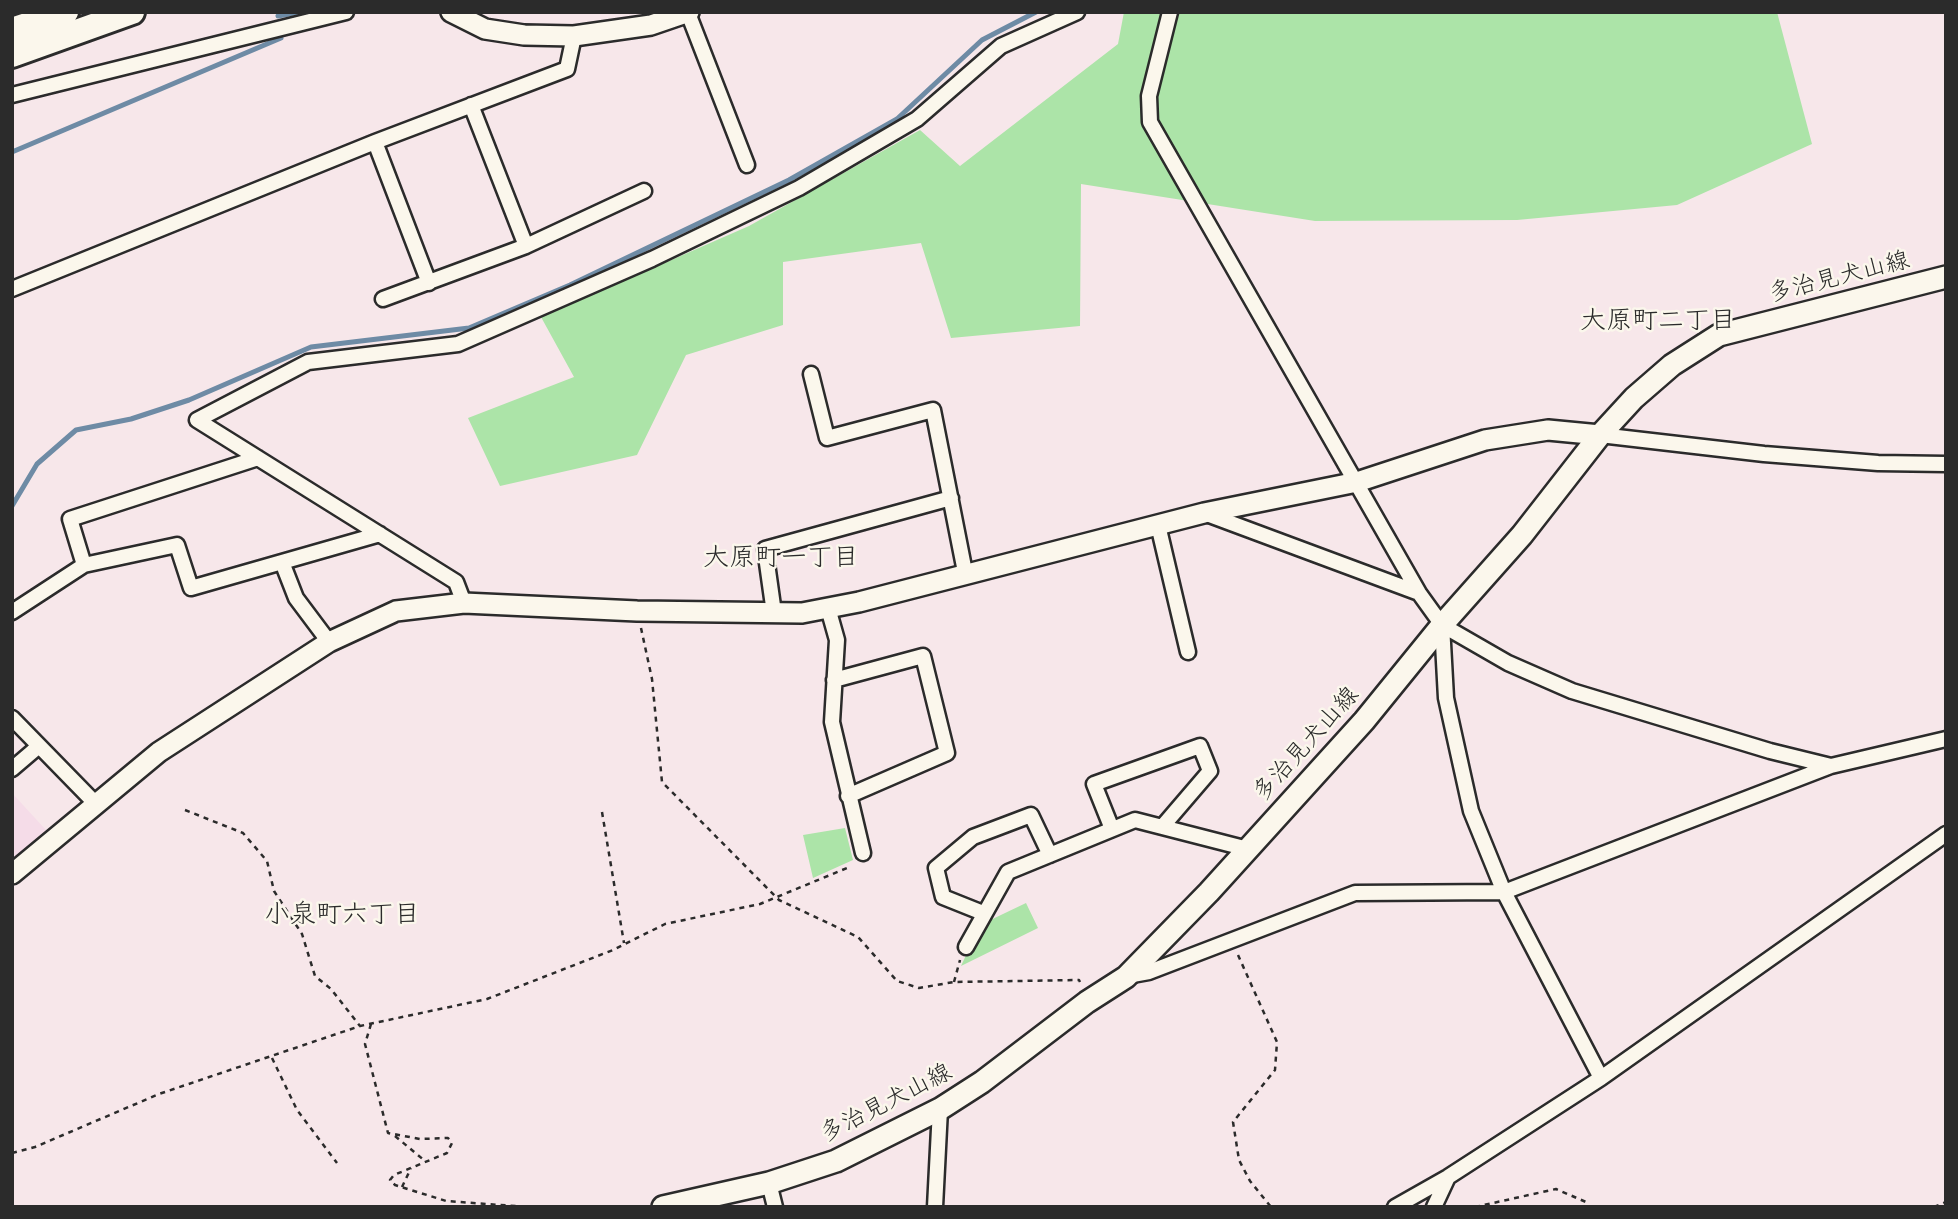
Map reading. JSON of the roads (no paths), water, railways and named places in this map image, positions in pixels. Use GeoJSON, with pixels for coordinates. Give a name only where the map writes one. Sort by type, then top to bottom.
{"type":"FeatureCollection","features":[{"type":"Feature","properties":{"kind":"highway"},"geometry":{"type":"LineString","coordinates":[[12,30],[66,12]]}},
{"type":"Feature","properties":{"kind":"highway"},"geometry":{"type":"LineString","coordinates":[[12,55],[132,12]]}},
{"type":"Feature","properties":{"kind":"main road","name":"多治見犬山線"},"geometry":{"type":"LineString","coordinates":[[663,1207],[769,1183],[836,1161],[940,1108],[982,1082],[1087,1002],[1126,976],[1248,849],[1364,721],[1442,625],[1522,535],[1600,436],[1634,398],[1672,365],[1718,335],[1946,277]]}},
{"type":"Feature","properties":{"kind":"street"},"geometry":{"type":"LineString","coordinates":[[12,95],[346,12]]}},
{"type":"Feature","properties":{"kind":"street"},"geometry":{"type":"LineString","coordinates":[[451,12],[485,29],[524,35],[574,36],[651,25],[689,12],[747,165]]}},
{"type":"Feature","properties":{"kind":"street"},"geometry":{"type":"LineString","coordinates":[[464,603],[456,582],[197,420],[309,362],[458,344],[652,259],[799,188],[917,119],[1001,46],[1077,12]]}},
{"type":"Feature","properties":{"kind":"street"},"geometry":{"type":"LineString","coordinates":[[1170,12],[1149,96],[1150,122],[1419,593],[1442,625],[1508,663],[1572,691],[1770,751],[1831,766]]}},
{"type":"Feature","properties":{"kind":"street"},"geometry":{"type":"LineString","coordinates":[[12,289],[375,142],[567,69],[574,36]]}},
{"type":"Feature","properties":{"kind":"street"},"geometry":{"type":"LineString","coordinates":[[471,105],[526,246]]}},
{"type":"Feature","properties":{"kind":"street"},"geometry":{"type":"LineString","coordinates":[[375,142],[429,283]]}},
{"type":"Feature","properties":{"kind":"street"},"geometry":{"type":"LineString","coordinates":[[383,299],[526,246],[644,191]]}},
{"type":"Feature","properties":{"kind":"street"},"geometry":{"type":"LineString","coordinates":[[811,374],[827,438],[933,410],[965,572]]}},
{"type":"Feature","properties":{"kind":"street"},"geometry":{"type":"LineString","coordinates":[[12,874],[159,752],[329,642],[396,611],[464,603],[637,611],[802,613],[1204,513],[1357,482],[1485,440],[1548,430],[1777,456],[1878,463],[1946,464]]}},
{"type":"Feature","properties":{"kind":"street"},"geometry":{"type":"LineString","coordinates":[[84,565],[70,519],[258,458]]}},
{"type":"Feature","properties":{"kind":"street"},"geometry":{"type":"LineString","coordinates":[[774,612],[765,550],[951,498]]}},
{"type":"Feature","properties":{"kind":"street"},"geometry":{"type":"LineString","coordinates":[[1204,513],[1419,593]]}},
{"type":"Feature","properties":{"kind":"street"},"geometry":{"type":"LineString","coordinates":[[1157,525],[1188,652]]}},
{"type":"Feature","properties":{"kind":"street"},"geometry":{"type":"LineString","coordinates":[[12,612],[84,565],[177,545],[191,588],[380,534]]}},
{"type":"Feature","properties":{"kind":"street"},"geometry":{"type":"LineString","coordinates":[[282,562],[296,598],[329,642]]}},
{"type":"Feature","properties":{"kind":"street"},"geometry":{"type":"LineString","coordinates":[[828,608],[837,640],[832,722],[863,853]]}},
{"type":"Feature","properties":{"kind":"street"},"geometry":{"type":"LineString","coordinates":[[1442,625],[1446,698],[1471,811],[1504,892],[1601,1078]]}},
{"type":"Feature","properties":{"kind":"street"},"geometry":{"type":"LineString","coordinates":[[834,680],[923,656],[947,753],[848,796]]}},
{"type":"Feature","properties":{"kind":"street"},"geometry":{"type":"LineString","coordinates":[[12,718],[95,803]]}},
{"type":"Feature","properties":{"kind":"street"},"geometry":{"type":"LineString","coordinates":[[1126,976],[1149,972],[1355,893],[1504,892],[1831,766],[1946,739]]}},
{"type":"Feature","properties":{"kind":"street"},"geometry":{"type":"LineString","coordinates":[[12,769],[39,746]]}},
{"type":"Feature","properties":{"kind":"street"},"geometry":{"type":"LineString","coordinates":[[1112,829],[1094,784],[1200,746],[1210,771],[1162,827]]}},
{"type":"Feature","properties":{"kind":"street"},"geometry":{"type":"LineString","coordinates":[[983,913],[943,897],[936,868],[973,837],[1031,815],[1050,855]]}},
{"type":"Feature","properties":{"kind":"street"},"geometry":{"type":"LineString","coordinates":[[966,947],[1008,873],[1135,820],[1248,849]]}},
{"type":"Feature","properties":{"kind":"street"},"geometry":{"type":"LineString","coordinates":[[1395,1207],[1448,1177],[1601,1078],[1946,834]]}},
{"type":"Feature","properties":{"kind":"street"},"geometry":{"type":"LineString","coordinates":[[935,1207],[940,1108]]}},
{"type":"Feature","properties":{"kind":"street"},"geometry":{"type":"LineString","coordinates":[[1434,1207],[1448,1177]]}},
{"type":"Feature","properties":{"kind":"street"},"geometry":{"type":"LineString","coordinates":[[769,1183],[775,1207]]}},
{"type":"Feature","properties":{"kind":"waterway"},"geometry":{"type":"LineString","coordinates":[[278,16],[300,12]]}},
{"type":"Feature","properties":{"kind":"waterway"},"geometry":{"type":"LineString","coordinates":[[12,506],[37,464],[76,430],[131,419],[189,400],[311,347],[469,328],[570,285],[789,180],[897,119],[982,40],[1036,12]]}},
{"type":"Feature","properties":{"kind":"waterway"},"geometry":{"type":"LineString","coordinates":[[12,152],[281,38]]}},
{"type":"Feature","properties":{"kind":"district","name":"大原町二丁目"},"geometry":{"type":"Point","coordinates":[1658,321]}},
{"type":"Feature","properties":{"kind":"district","name":"大原町一丁目"},"geometry":{"type":"Point","coordinates":[781,558]}},
{"type":"Feature","properties":{"kind":"district","name":"小泉町六丁目"},"geometry":{"type":"Point","coordinates":[342,915]}}]}
